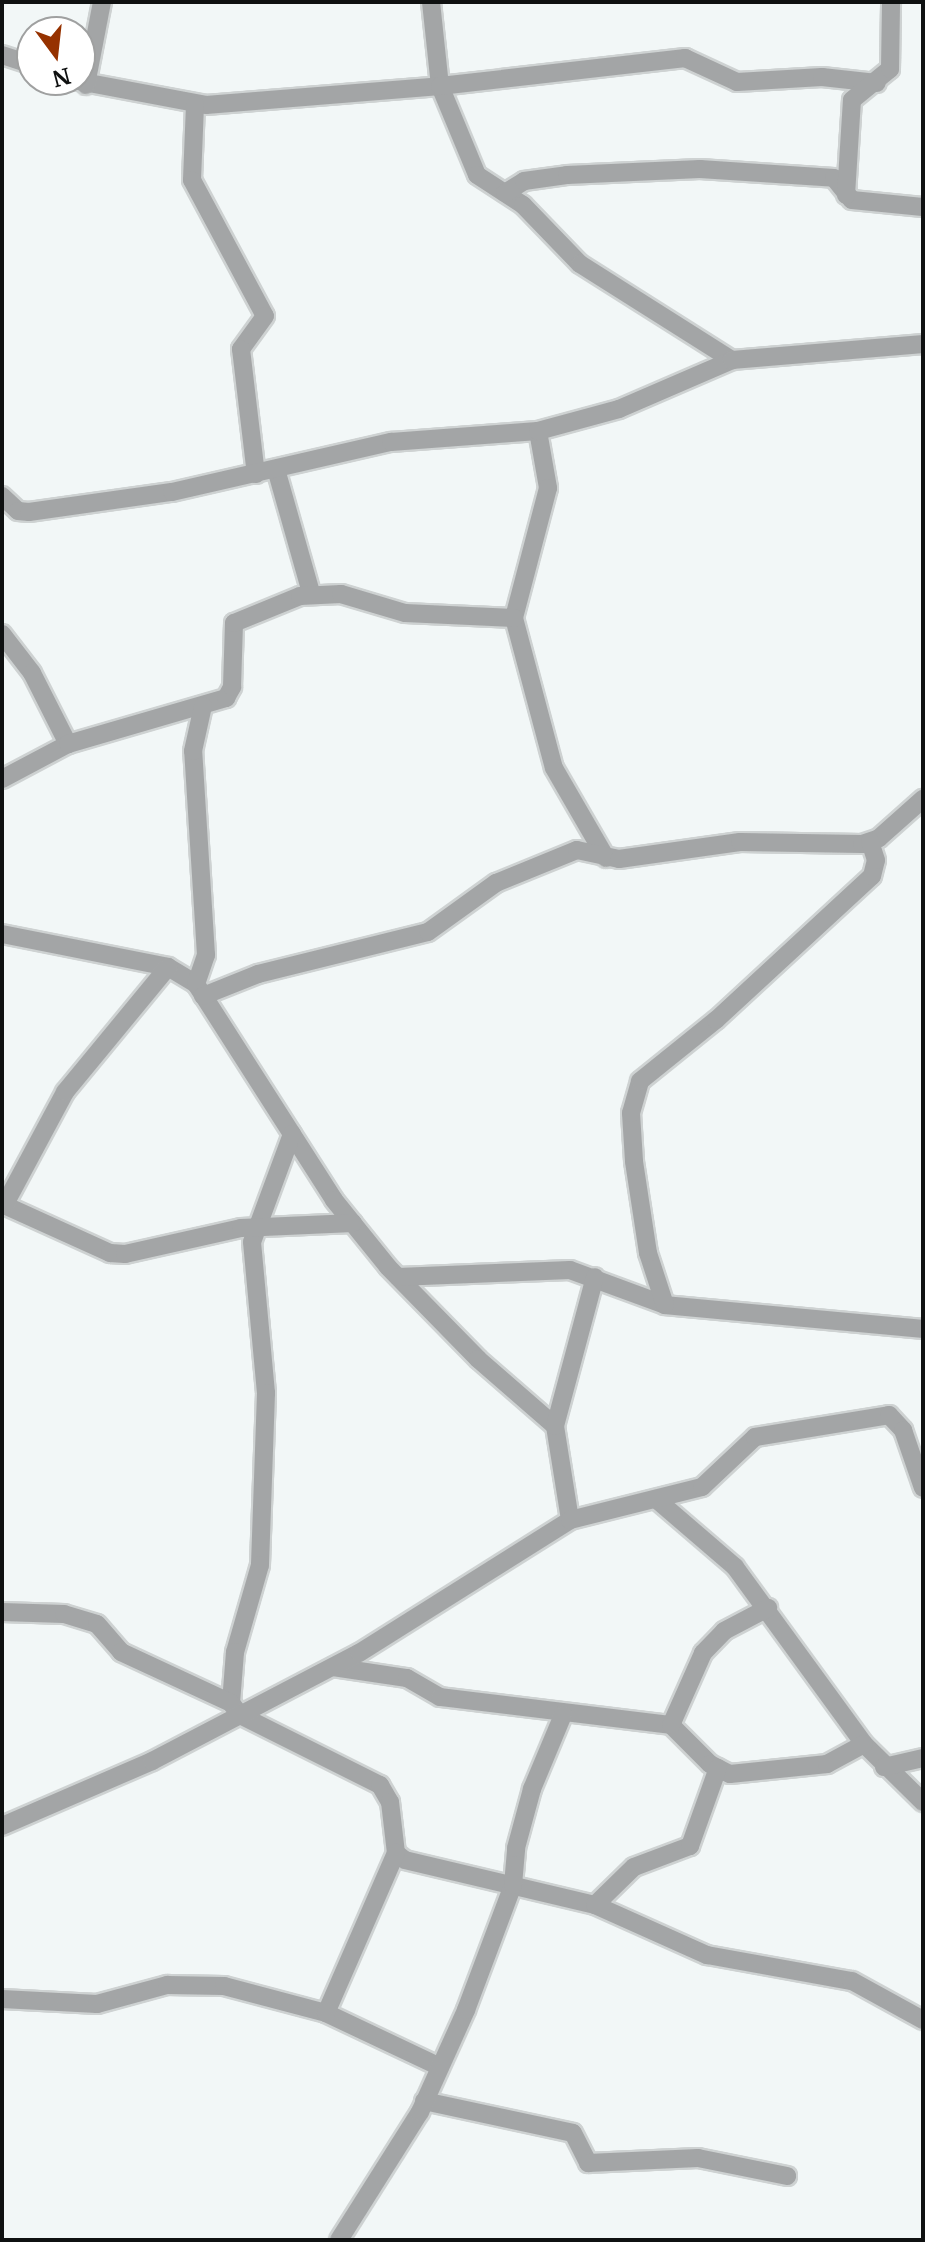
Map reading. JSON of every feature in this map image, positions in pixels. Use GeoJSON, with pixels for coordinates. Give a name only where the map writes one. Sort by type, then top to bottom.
{"type":"FeatureCollection","features":[{"type":"Feature","properties":{"kind":"street"},"geometry":{"type":"LineString","coordinates":[[96,24],[102,2]]}},
{"type":"Feature","properties":{"kind":"street"},"geometry":{"type":"LineString","coordinates":[[431,2],[440,86],[477,175],[505,193],[580,264],[702,345],[732,360]]}},
{"type":"Feature","properties":{"kind":"street"},"geometry":{"type":"LineString","coordinates":[[846,195],[852,100],[877,83],[890,69],[891,2]]}},
{"type":"Feature","properties":{"kind":"street"},"geometry":{"type":"LineString","coordinates":[[96,85],[195,105],[440,86],[685,58],[737,82],[822,77],[877,83]]}},
{"type":"Feature","properties":{"kind":"street"},"geometry":{"type":"LineString","coordinates":[[195,105],[194,187],[265,316],[247,337],[241,357],[256,474]]}},
{"type":"Feature","properties":{"kind":"street"},"geometry":{"type":"LineString","coordinates":[[505,193],[524,181],[567,175],[700,169],[834,178],[846,195],[923,207]]}},
{"type":"Feature","properties":{"kind":"street"},"geometry":{"type":"LineString","coordinates":[[2,496],[18,511],[29,512],[172,492],[391,442],[538,431],[619,409],[732,360],[923,344]]}},
{"type":"Feature","properties":{"kind":"street"},"geometry":{"type":"LineString","coordinates":[[702,345],[708,372]]}},
{"type":"Feature","properties":{"kind":"street"},"geometry":{"type":"LineString","coordinates":[[538,431],[548,488],[514,618],[554,768],[606,858]]}},
{"type":"Feature","properties":{"kind":"street"},"geometry":{"type":"LineString","coordinates":[[276,469],[311,593]]}},
{"type":"Feature","properties":{"kind":"street"},"geometry":{"type":"LineString","coordinates":[[2,779],[68,744],[203,706],[230,694],[234,623],[311,593],[355,597],[405,613],[514,618]]}},
{"type":"Feature","properties":{"kind":"street"},"geometry":{"type":"LineString","coordinates":[[2,634],[32,673],[68,744]]}},
{"type":"Feature","properties":{"kind":"street"},"geometry":{"type":"LineString","coordinates":[[200,990],[206,955],[193,751],[203,706]]}},
{"type":"Feature","properties":{"kind":"street"},"geometry":{"type":"LineString","coordinates":[[200,990],[428,932],[496,883],[577,850],[606,858],[740,842],[870,842],[923,799]]}},
{"type":"Feature","properties":{"kind":"street"},"geometry":{"type":"LineString","coordinates":[[665,1305],[648,1253],[634,1161],[631,1113],[640,1081],[716,1020],[872,876],[876,860],[870,842]]}},
{"type":"Feature","properties":{"kind":"street"},"geometry":{"type":"LineString","coordinates":[[2,934],[168,967],[200,990],[353,1223],[398,1277],[478,1359],[555,1426]]}},
{"type":"Feature","properties":{"kind":"street"},"geometry":{"type":"LineString","coordinates":[[168,967],[65,1092],[3,1204],[110,1253],[255,1228],[353,1223]]}},
{"type":"Feature","properties":{"kind":"street"},"geometry":{"type":"LineString","coordinates":[[235,1709],[235,1652],[257,1584],[261,1549],[266,1393],[252,1255],[255,1228],[292,1134]]}},
{"type":"Feature","properties":{"kind":"street"},"geometry":{"type":"LineString","coordinates":[[398,1277],[544,1269],[595,1277],[665,1305],[923,1329]]}},
{"type":"Feature","properties":{"kind":"street"},"geometry":{"type":"LineString","coordinates":[[570,1520],[555,1426],[595,1277]]}},
{"type":"Feature","properties":{"kind":"street"},"geometry":{"type":"LineString","coordinates":[[2,1826],[152,1761],[235,1709],[333,1667],[570,1520],[709,1483],[755,1437],[767,1432],[889,1415],[903,1430],[923,1488]]}},
{"type":"Feature","properties":{"kind":"street"},"geometry":{"type":"LineString","coordinates":[[656,1499],[725,1558],[768,1608],[864,1744],[923,1802]]}},
{"type":"Feature","properties":{"kind":"street"},"geometry":{"type":"LineString","coordinates":[[671,1725],[703,1653],[724,1631],[768,1608]]}},
{"type":"Feature","properties":{"kind":"street"},"geometry":{"type":"LineString","coordinates":[[2,1612],[64,1614],[97,1624],[121,1652],[380,1785],[390,1802],[396,1853],[326,2013]]}},
{"type":"Feature","properties":{"kind":"street"},"geometry":{"type":"LineString","coordinates":[[333,1667],[407,1678],[440,1697],[563,1715],[671,1725],[718,1768],[741,1774],[827,1764],[864,1744]]}},
{"type":"Feature","properties":{"kind":"street"},"geometry":{"type":"LineString","coordinates":[[339,2240],[424,2101],[440,2067],[513,1885],[516,1848],[532,1789],[563,1715]]}},
{"type":"Feature","properties":{"kind":"street"},"geometry":{"type":"LineString","coordinates":[[884,1767],[923,1758]]}},
{"type":"Feature","properties":{"kind":"street"},"geometry":{"type":"LineString","coordinates":[[595,1905],[634,1867],[690,1846],[718,1768]]}},
{"type":"Feature","properties":{"kind":"street"},"geometry":{"type":"LineString","coordinates":[[396,1853],[405,1860],[595,1905],[707,1955],[852,1981],[923,2020]]}},
{"type":"Feature","properties":{"kind":"street"},"geometry":{"type":"LineString","coordinates":[[2,1999],[111,2003],[186,1983],[224,1986],[326,2013],[440,2067]]}},
{"type":"Feature","properties":{"kind":"street"},"geometry":{"type":"LineString","coordinates":[[424,2101],[573,2133],[580,2139],[588,2163],[698,2158],[787,2176]]}}]}
